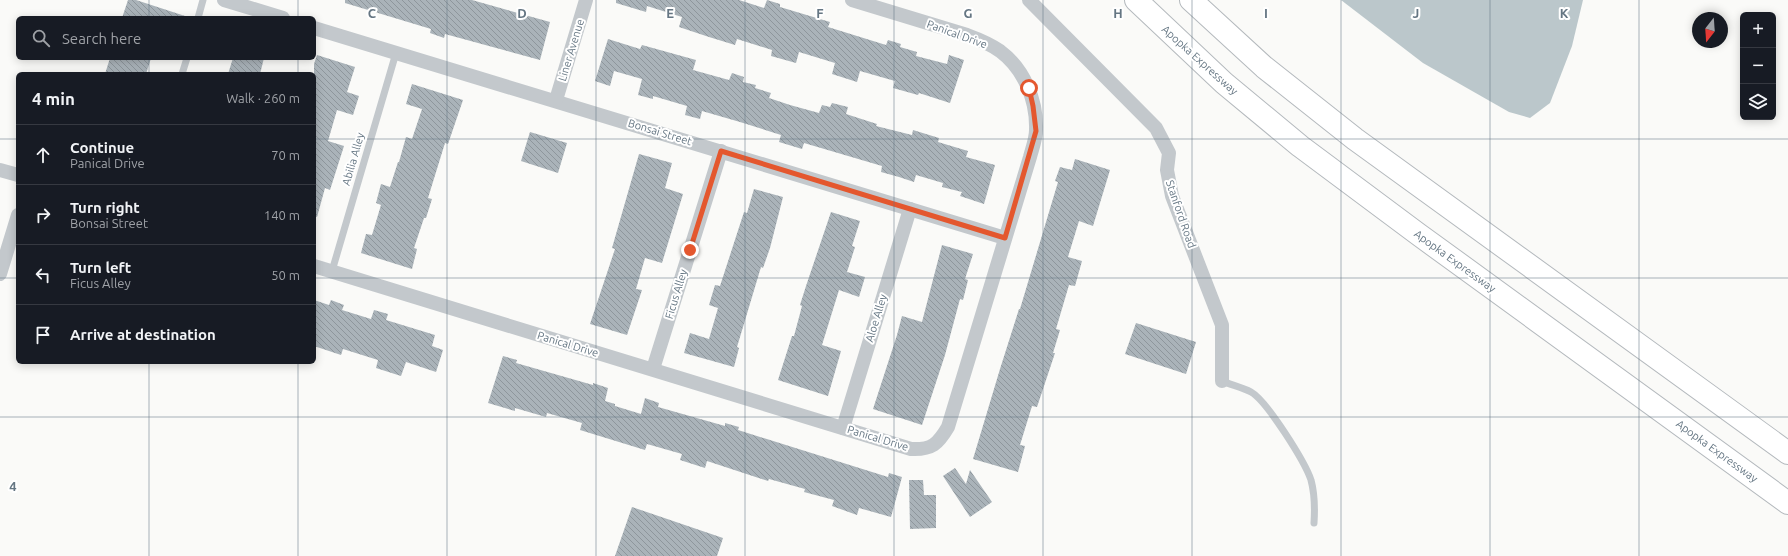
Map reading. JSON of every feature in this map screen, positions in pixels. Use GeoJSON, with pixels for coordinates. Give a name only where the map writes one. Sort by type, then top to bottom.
{"type":"FeatureCollection","features":[{"type":"Feature","properties":{"kind":"highway","name":"Apopka Expressway"},"geometry":{"type":"LineString","coordinates":[[1136,0],[1224,83],[1300,146],[1418,234],[1788,503]]}},
{"type":"Feature","properties":{"kind":"highway"},"geometry":{"type":"LineString","coordinates":[[1191,0],[1264,67],[1355,139],[1788,453]]}},
{"type":"Feature","properties":{"kind":"street"},"geometry":{"type":"LineString","coordinates":[[224,0],[276,16]]}},
{"type":"Feature","properties":{"kind":"street","name":"Liner Avenue"},"geometry":{"type":"LineString","coordinates":[[556,100],[586,0]]}},
{"type":"Feature","properties":{"kind":"street","name":"Panical Drive"},"geometry":{"type":"LineString","coordinates":[[316,267],[911,449],[931,447],[941,439],[948,427],[1005,238],[1036,131],[1033,106],[1029,88],[1017,68],[1000,51],[983,41],[852,0]]}},
{"type":"Feature","properties":{"kind":"street","name":"Stanford Road"},"geometry":{"type":"LineString","coordinates":[[1029,0],[1156,128],[1169,153],[1167,170],[1172,196],[1222,326],[1222,381]]}},
{"type":"Feature","properties":{"kind":"street","name":"Bonsai Street"},"geometry":{"type":"LineString","coordinates":[[316,29],[556,100],[1005,238]]}},
{"type":"Feature","properties":{"kind":"street","name":"Ficus Alley"},"geometry":{"type":"LineString","coordinates":[[653,370],[721,151]]}},
{"type":"Feature","properties":{"kind":"street"},"geometry":{"type":"LineString","coordinates":[[0,170],[16,174]]}},
{"type":"Feature","properties":{"kind":"street","name":"Aloe Alley"},"geometry":{"type":"LineString","coordinates":[[843,428],[910,209]]}},
{"type":"Feature","properties":{"kind":"street"},"geometry":{"type":"LineString","coordinates":[[0,274],[16,222]]}},
{"type":"Feature","properties":{"kind":"lane"},"geometry":{"type":"LineString","coordinates":[[199,16],[204,0]]}},
{"type":"Feature","properties":{"kind":"lane","name":"Abilia Alley"},"geometry":{"type":"LineString","coordinates":[[332,271],[396,52]]}},
{"type":"Feature","properties":{"kind":"lane"},"geometry":{"type":"LineString","coordinates":[[182,72],[186,60]]}},
{"type":"Feature","properties":{"kind":"lane"},"geometry":{"type":"LineString","coordinates":[[1222,381],[1252,392],[1274,417],[1292,444],[1310,479],[1315,499],[1314,523]]}},
{"type":"Feature","properties":{"kind":"shaded area"},"geometry":{"type":"Polygon","coordinates":[[[1341,0],[1583,0],[1572,46],[1550,103],[1530,118],[1509,112],[1423,63],[1341,0]]]}},
{"type":"Feature","properties":{"kind":"building"},"geometry":{"type":"Polygon","coordinates":[[[128,0],[136,0],[185,16],[123,16],[128,0]]]}},
{"type":"Feature","properties":{"kind":"building"},"geometry":{"type":"Polygon","coordinates":[[[345,0],[472,0],[550,22],[540,60],[445,34],[444,38],[430,33],[431,29],[345,3],[345,0]]]}},
{"type":"Feature","properties":{"kind":"building"},"geometry":{"type":"Polygon","coordinates":[[[616,0],[739,0],[764,8],[767,0],[780,4],[780,7],[830,22],[828,27],[886,45],[888,40],[901,44],[900,47],[917,52],[916,56],[947,64],[949,55],[964,60],[950,103],[919,93],[918,95],[893,88],[895,81],[860,71],[857,82],[832,74],[835,63],[799,52],[796,63],[771,56],[772,50],[737,39],[735,45],[709,37],[679,27],[682,17],[647,6],[646,12],[616,3],[616,0]]]}},
{"type":"Feature","properties":{"kind":"building"},"geometry":{"type":"Polygon","coordinates":[[[608,39],[640,49],[642,45],[696,60],[693,70],[729,80],[732,73],[744,77],[743,82],[756,85],[755,88],[771,93],[769,98],[790,105],[819,113],[822,105],[830,107],[832,103],[848,107],[846,114],[877,124],[876,126],[912,135],[913,130],[939,138],[938,142],[968,151],[966,157],[995,165],[984,204],[960,196],[962,192],[942,187],[943,183],[916,175],[914,182],[881,172],[882,166],[804,143],[802,149],[779,142],[781,135],[740,122],[702,111],[700,119],[685,115],[687,106],[653,96],[653,99],[638,95],[642,79],[614,71],[610,86],[595,81],[608,39]]]}},
{"type":"Feature","properties":{"kind":"building"},"geometry":{"type":"Polygon","coordinates":[[[317,55],[355,67],[347,92],[359,96],[353,115],[337,110],[328,141],[344,146],[330,190],[325,188],[317,217],[316,72],[314,72],[317,55]]]}},
{"type":"Feature","properties":{"kind":"building"},"geometry":{"type":"Polygon","coordinates":[[[109,60],[150,60],[147,72],[106,72],[109,60]]]}},
{"type":"Feature","properties":{"kind":"building"},"geometry":{"type":"Polygon","coordinates":[[[232,60],[264,60],[260,72],[229,72],[232,60]]]}},
{"type":"Feature","properties":{"kind":"building"},"geometry":{"type":"Polygon","coordinates":[[[412,84],[463,100],[448,144],[445,143],[428,198],[432,199],[414,248],[417,249],[412,269],[361,253],[366,234],[372,235],[381,205],[376,203],[381,184],[390,187],[406,137],[412,139],[422,109],[406,104],[412,84]]]}},
{"type":"Feature","properties":{"kind":"building"},"geometry":{"type":"Polygon","coordinates":[[[530,132],[567,143],[558,173],[521,161],[530,132]]]}},
{"type":"Feature","properties":{"kind":"building"},"geometry":{"type":"Polygon","coordinates":[[[639,154],[672,163],[665,188],[683,194],[662,263],[645,258],[636,289],[642,290],[627,335],[590,324],[615,249],[612,248],[639,154]]]}},
{"type":"Feature","properties":{"kind":"building"},"geometry":{"type":"Polygon","coordinates":[[[1075,159],[1110,170],[1093,226],[1079,221],[1068,257],[1082,261],[1075,286],[1069,285],[1056,329],[1060,330],[1053,353],[1055,353],[1037,407],[1032,406],[1020,445],[1025,446],[1018,472],[973,459],[1058,182],[1055,181],[1060,167],[1072,170],[1075,159]]]}},
{"type":"Feature","properties":{"kind":"building"},"geometry":{"type":"Polygon","coordinates":[[[754,189],[783,197],[770,248],[763,268],[761,267],[737,347],[739,348],[734,367],[684,353],[690,333],[709,339],[718,308],[709,305],[715,285],[720,286],[744,212],[747,213],[754,189]]]}},
{"type":"Feature","properties":{"kind":"building"},"geometry":{"type":"Polygon","coordinates":[[[831,212],[860,221],[852,246],[855,247],[847,272],[865,277],[859,297],[839,290],[822,345],[841,351],[828,396],[778,380],[792,336],[794,336],[802,306],[800,305],[831,212]]]}},
{"type":"Feature","properties":{"kind":"building"},"geometry":{"type":"Polygon","coordinates":[[[942,245],[973,254],[965,279],[968,280],[963,300],[960,299],[945,355],[922,425],[873,409],[902,316],[922,322],[942,245]]]}},
{"type":"Feature","properties":{"kind":"building"},"geometry":{"type":"Polygon","coordinates":[[[331,300],[344,305],[342,310],[371,319],[374,310],[388,314],[386,320],[435,335],[432,346],[443,350],[436,372],[406,362],[401,376],[376,368],[378,360],[343,349],[341,355],[316,347],[316,301],[329,305],[331,300]]]}},
{"type":"Feature","properties":{"kind":"building"},"geometry":{"type":"Polygon","coordinates":[[[1136,323],[1196,342],[1186,374],[1125,354],[1136,323]]]}},
{"type":"Feature","properties":{"kind":"building"},"geometry":{"type":"Polygon","coordinates":[[[503,356],[517,360],[516,363],[608,388],[605,401],[615,404],[615,406],[641,414],[645,398],[659,403],[658,407],[725,426],[725,423],[739,427],[738,430],[888,477],[889,473],[902,477],[891,517],[859,508],[857,515],[832,506],[834,500],[804,492],[805,489],[769,479],[768,481],[707,461],[705,468],[680,460],[682,454],[647,444],[645,450],[580,430],[582,423],[547,413],[546,417],[515,408],[515,411],[488,403],[503,356]]]}},
{"type":"Feature","properties":{"kind":"building"},"geometry":{"type":"Polygon","coordinates":[[[955,468],[966,484],[970,470],[992,502],[970,517],[943,476],[955,468]]]}},
{"type":"Feature","properties":{"kind":"building"},"geometry":{"type":"Polygon","coordinates":[[[909,480],[923,480],[924,495],[936,495],[936,528],[910,529],[909,480]]]}},
{"type":"Feature","properties":{"kind":"building"},"geometry":{"type":"Polygon","coordinates":[[[632,507],[723,538],[717,556],[615,556],[632,507]]]}},
{"type":"Feature","properties":{"kind":"route"},"geometry":{"type":"LineString","coordinates":[[690,250],[721,151],[1005,238],[1030,157],[1036,131],[1029,88]]}}]}
